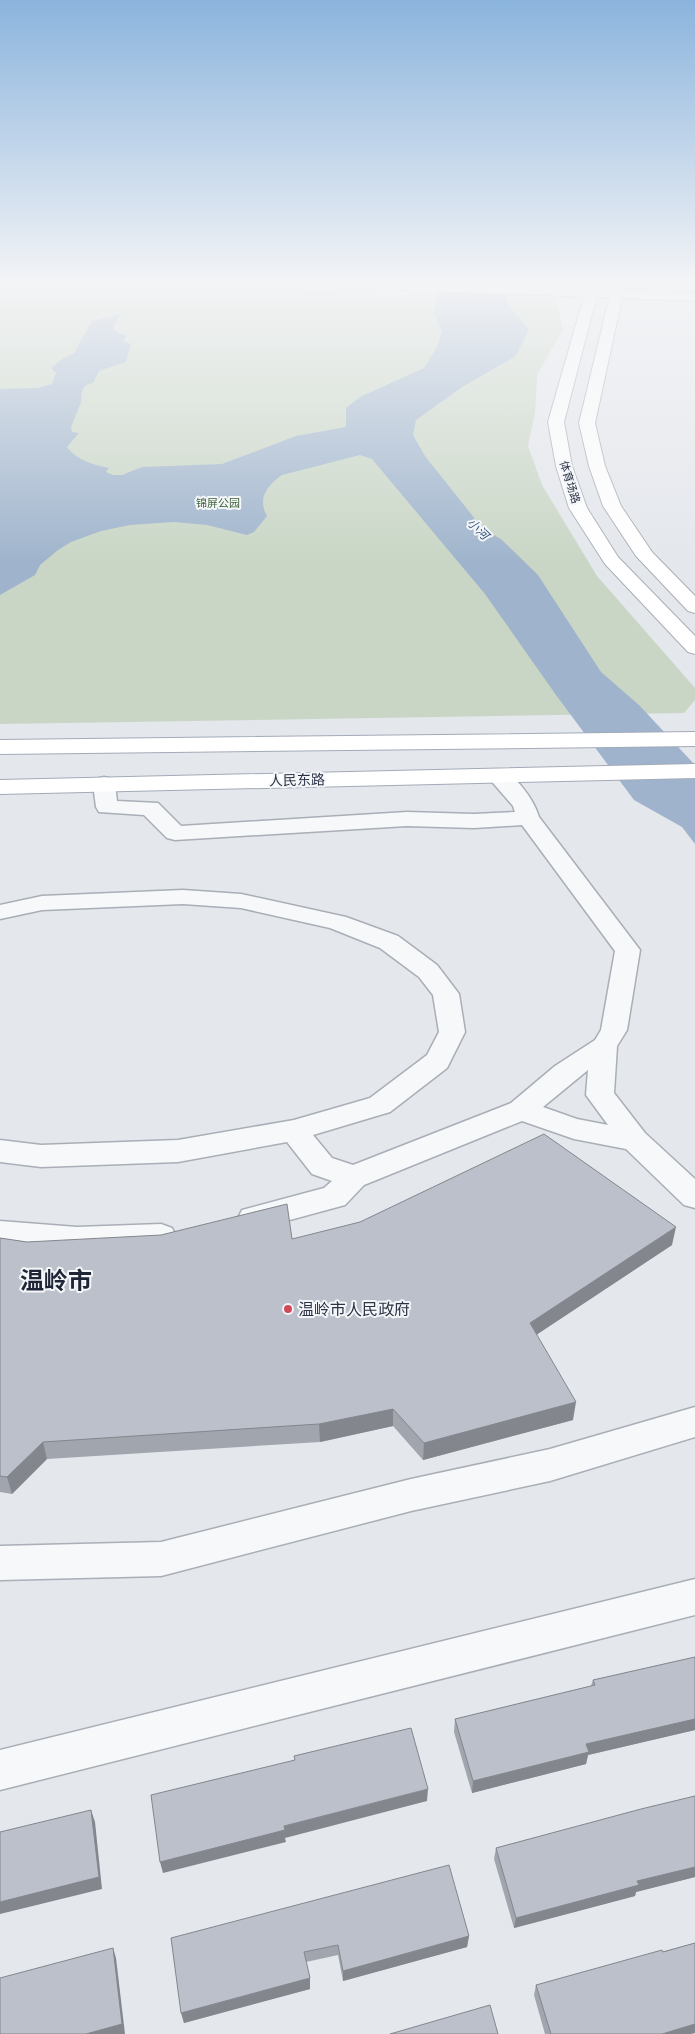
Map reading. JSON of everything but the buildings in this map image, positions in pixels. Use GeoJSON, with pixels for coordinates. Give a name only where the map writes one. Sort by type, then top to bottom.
{"type":"FeatureCollection","features":[{"type":"Feature","properties":{"kind":"main road","name":"体育场路"},"geometry":{"type":"LineString","coordinates":[[574,374],[556,422],[564,466],[578,508],[611,560],[695,648]]}},
{"type":"Feature","properties":{"kind":"main road"},"geometry":{"type":"LineString","coordinates":[[594,374],[587,423],[597,466],[612,506],[646,556],[695,607]]}},
{"type":"Feature","properties":{"kind":"main road"},"geometry":{"type":"LineString","coordinates":[[0,747],[695,739]]}},
{"type":"Feature","properties":{"kind":"main road","name":"人民东路"},"geometry":{"type":"LineString","coordinates":[[0,787],[695,771]]}},
{"type":"Feature","properties":{"kind":"street"},"geometry":{"type":"LineString","coordinates":[[223,1225],[334,1197],[354,1178],[521,1110],[565,1073],[604,1046],[614,1030],[628,950],[528,818],[524,804],[498,776]]}},
{"type":"Feature","properties":{"kind":"street"},"geometry":{"type":"LineString","coordinates":[[104,784],[107,807],[150,808],[175,833],[406,819],[474,821],[528,818]]}},
{"type":"Feature","properties":{"kind":"street"},"geometry":{"type":"LineString","coordinates":[[0,912],[42,903],[183,897],[240,901],[337,922],[389,942],[428,970],[446,994],[452,1032],[437,1061],[380,1105],[294,1130],[178,1151],[41,1156],[0,1151]]}},
{"type":"Feature","properties":{"kind":"street"},"geometry":{"type":"LineString","coordinates":[[604,1046],[600,1096],[635,1140],[695,1198]]}},
{"type":"Feature","properties":{"kind":"street"},"geometry":{"type":"LineString","coordinates":[[521,1110],[574,1129],[635,1140]]}},
{"type":"Feature","properties":{"kind":"street"},"geometry":{"type":"LineString","coordinates":[[294,1130],[322,1166],[354,1178]]}},
{"type":"Feature","properties":{"kind":"street"},"geometry":{"type":"LineString","coordinates":[[0,1234],[77,1239],[186,1235]]}},
{"type":"Feature","properties":{"kind":"street"},"geometry":{"type":"LineString","coordinates":[[0,1563],[161,1559],[411,1495],[550,1465],[695,1422]]}},
{"type":"Feature","properties":{"kind":"street"},"geometry":{"type":"LineString","coordinates":[[0,1770],[695,1597]]}},
{"type":"Feature","properties":{"kind":"green space","name":"锦屏公园"},"geometry":{"type":"Polygon","coordinates":[[[0,374],[538,374],[535,413],[528,446],[542,485],[597,576],[695,688],[695,700],[684,713],[0,724],[0,374]]]}},
{"type":"Feature","properties":{"kind":"water","name":"小河"},"geometry":{"type":"Polygon","coordinates":[[[56,374],[98,374],[93,383],[86,385],[82,390],[81,402],[71,427],[72,432],[79,433],[67,447],[75,455],[86,461],[109,468],[106,472],[113,475],[122,475],[142,467],[222,464],[296,436],[346,427],[346,408],[360,397],[411,374],[485,374],[462,387],[416,420],[413,435],[425,456],[483,529],[501,539],[538,575],[601,672],[639,705],[695,765],[695,844],[682,827],[634,800],[556,695],[485,594],[372,459],[360,455],[282,475],[268,488],[263,498],[264,510],[267,516],[254,532],[247,535],[207,525],[174,522],[130,525],[101,531],[71,542],[58,550],[40,565],[35,575],[0,595],[0,389],[38,388],[52,384],[56,374]]]}},
{"type":"Feature","properties":{"kind":"place","name":"温岭市人民政府"},"geometry":{"type":"Point","coordinates":[288,1309]}},
{"type":"Feature","properties":{"kind":"district","name":"温岭市"},"geometry":{"type":"Point","coordinates":[56,1281]}}]}
